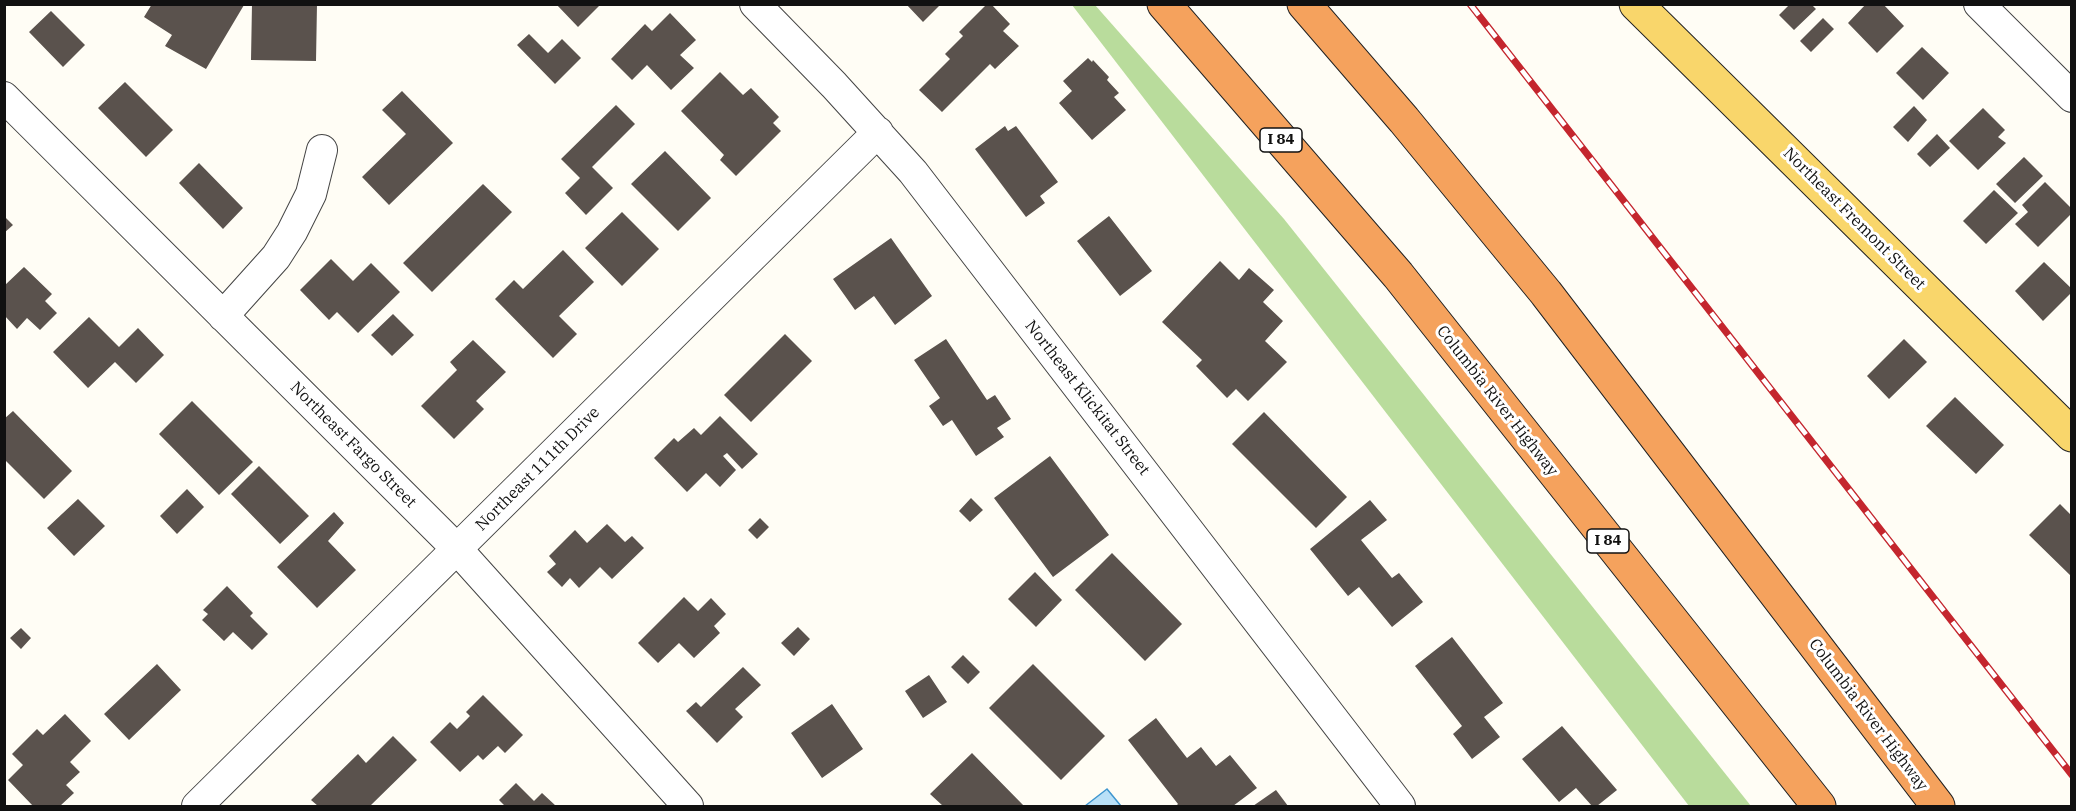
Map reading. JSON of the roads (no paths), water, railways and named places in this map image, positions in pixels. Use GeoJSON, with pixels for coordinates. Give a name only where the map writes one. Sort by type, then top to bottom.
{"type":"FeatureCollection","features":[{"type":"Feature","properties":{"kind":"highway","name":"Columbia River Highway"},"geometry":{"type":"LineString","coordinates":[[1164,4],[1398,275],[1819,807]]}},
{"type":"Feature","properties":{"kind":"highway","name":"Columbia River Highway"},"geometry":{"type":"LineString","coordinates":[[1304,4],[1404,120],[1546,293],[1938,807]]}},
{"type":"Feature","properties":{"kind":"main road","name":"Northeast Fremont Street"},"geometry":{"type":"LineString","coordinates":[[1636,4],[2072,435]]}},
{"type":"Feature","properties":{"kind":"street","name":"Northeast Klickitat Street"},"geometry":{"type":"LineString","coordinates":[[755,4],[878,132],[942,209],[1400,807]]}},
{"type":"Feature","properties":{"kind":"street"},"geometry":{"type":"LineString","coordinates":[[1979,4],[2072,97]]}},
{"type":"Feature","properties":{"kind":"street","name":"Northeast Fargo Street"},"geometry":{"type":"LineString","coordinates":[[4,97],[457,549],[688,807]]}},
{"type":"Feature","properties":{"kind":"street","name":"Northeast 111th Drive"},"geometry":{"type":"LineString","coordinates":[[197,807],[878,132]]}},
{"type":"Feature","properties":{"kind":"street"},"geometry":{"type":"LineString","coordinates":[[223,316],[276,257],[292,232],[311,194],[322,150]]}},
{"type":"Feature","properties":{"kind":"water"},"geometry":{"type":"Polygon","coordinates":[[[1107,789],[1121,806],[1085,806],[1107,789]]]}},
{"type":"Feature","properties":{"kind":"railway"},"geometry":{"type":"LineString","coordinates":[[1470,4],[2072,775]]}}]}
